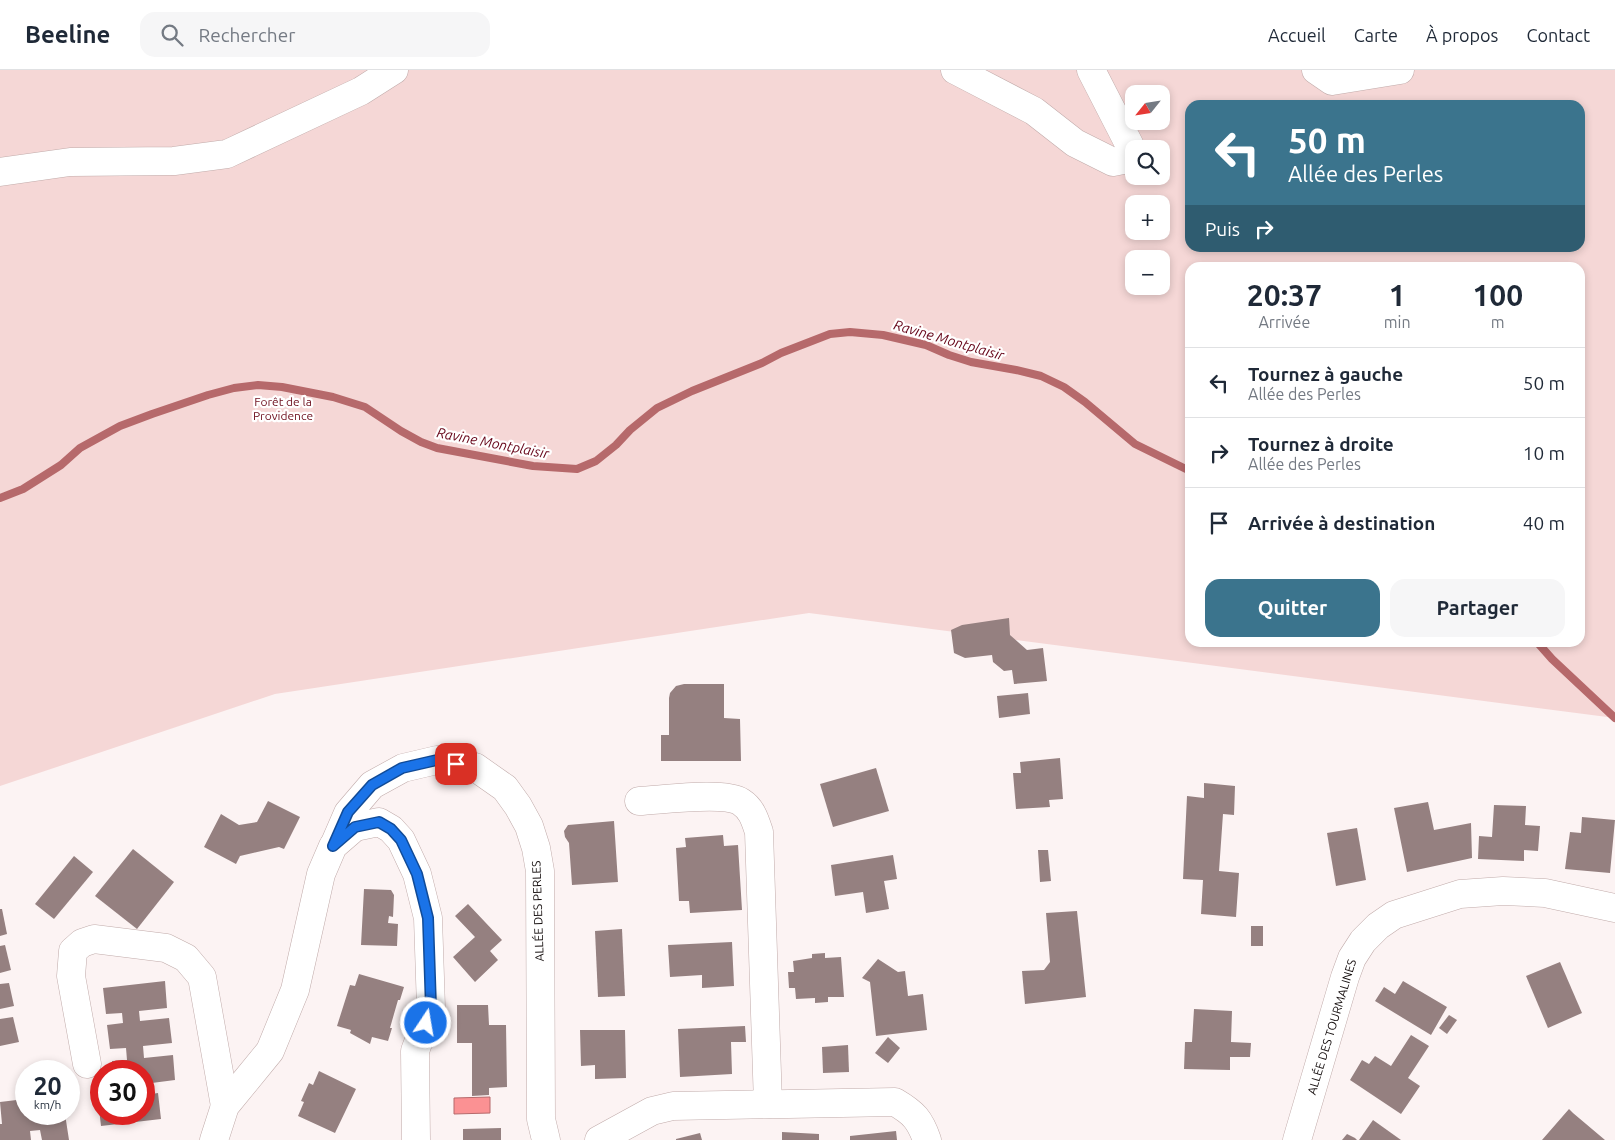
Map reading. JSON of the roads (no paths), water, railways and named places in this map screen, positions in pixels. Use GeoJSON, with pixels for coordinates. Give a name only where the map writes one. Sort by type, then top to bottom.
{"type":"FeatureCollection","features":[{"type":"Feature","properties":{"kind":"street"},"geometry":{"type":"LineString","coordinates":[[0,172],[70,162],[174,161],[227,154],[362,91],[394,70]]}},
{"type":"Feature","properties":{"kind":"street"},"geometry":{"type":"LineString","coordinates":[[955,70],[1034,111],[1075,143],[1113,162],[1128,159],[1130,146],[1091,70]]}},
{"type":"Feature","properties":{"kind":"street"},"geometry":{"type":"LineString","coordinates":[[1324,75],[1400,70]]}},
{"type":"Feature","properties":{"kind":"street","name":"ALLÉE DES PERLES"},"geometry":{"type":"LineString","coordinates":[[214,1140],[225,1106],[270,1051],[292,998],[321,874],[348,812],[372,785],[402,768],[437,760],[475,767],[505,788],[529,826],[536,848],[540,870],[541,1119],[546,1140]]}},
{"type":"Feature","properties":{"kind":"street"},"geometry":{"type":"LineString","coordinates":[[640,801],[729,798],[741,802],[753,814],[759,832],[768,1104]]}},
{"type":"Feature","properties":{"kind":"street","name":"ALLÉE DES PERLES"},"geometry":{"type":"LineString","coordinates":[[333,846],[355,827],[379,822],[391,829],[401,840],[417,874],[428,918],[431,1008],[415,1051],[416,1140]]}},
{"type":"Feature","properties":{"kind":"street","name":"ALLÉE DES TOURMALINES"},"geometry":{"type":"LineString","coordinates":[[1297,1140],[1352,958],[1363,941],[1378,926],[1394,915],[1460,894],[1469,893],[1503,891],[1545,893],[1615,908]]}},
{"type":"Feature","properties":{"kind":"street"},"geometry":{"type":"LineString","coordinates":[[87,1064],[71,976],[73,951],[82,942],[94,939],[166,948],[186,958],[202,977],[225,1106]]}},
{"type":"Feature","properties":{"kind":"street"},"geometry":{"type":"LineString","coordinates":[[599,1140],[652,1111],[673,1106],[895,1102],[911,1112],[924,1130],[927,1140]]}},
{"type":"Feature","properties":{"kind":"waterway","name":"Ravine Montplaisir"},"geometry":{"type":"LineString","coordinates":[[0,498],[23,489],[61,465],[80,448],[120,426],[208,395],[234,388],[258,385],[282,387],[333,397],[365,407],[401,431],[437,448],[533,466],[577,469],[596,461],[657,408],[781,353],[830,334],[850,332],[883,335],[926,345],[971,362],[1041,376],[1064,387],[1085,402],[1135,444],[1185,469]]}},
{"type":"Feature","properties":{"kind":"waterway","name":"Ravine Montplaisir"},"geometry":{"type":"LineString","coordinates":[[1541,647],[1615,718]]}},
{"type":"Feature","properties":{"kind":"park label","name":"Forêt de la Providence"},"geometry":{"type":"Point","coordinates":[283,409]}}]}
